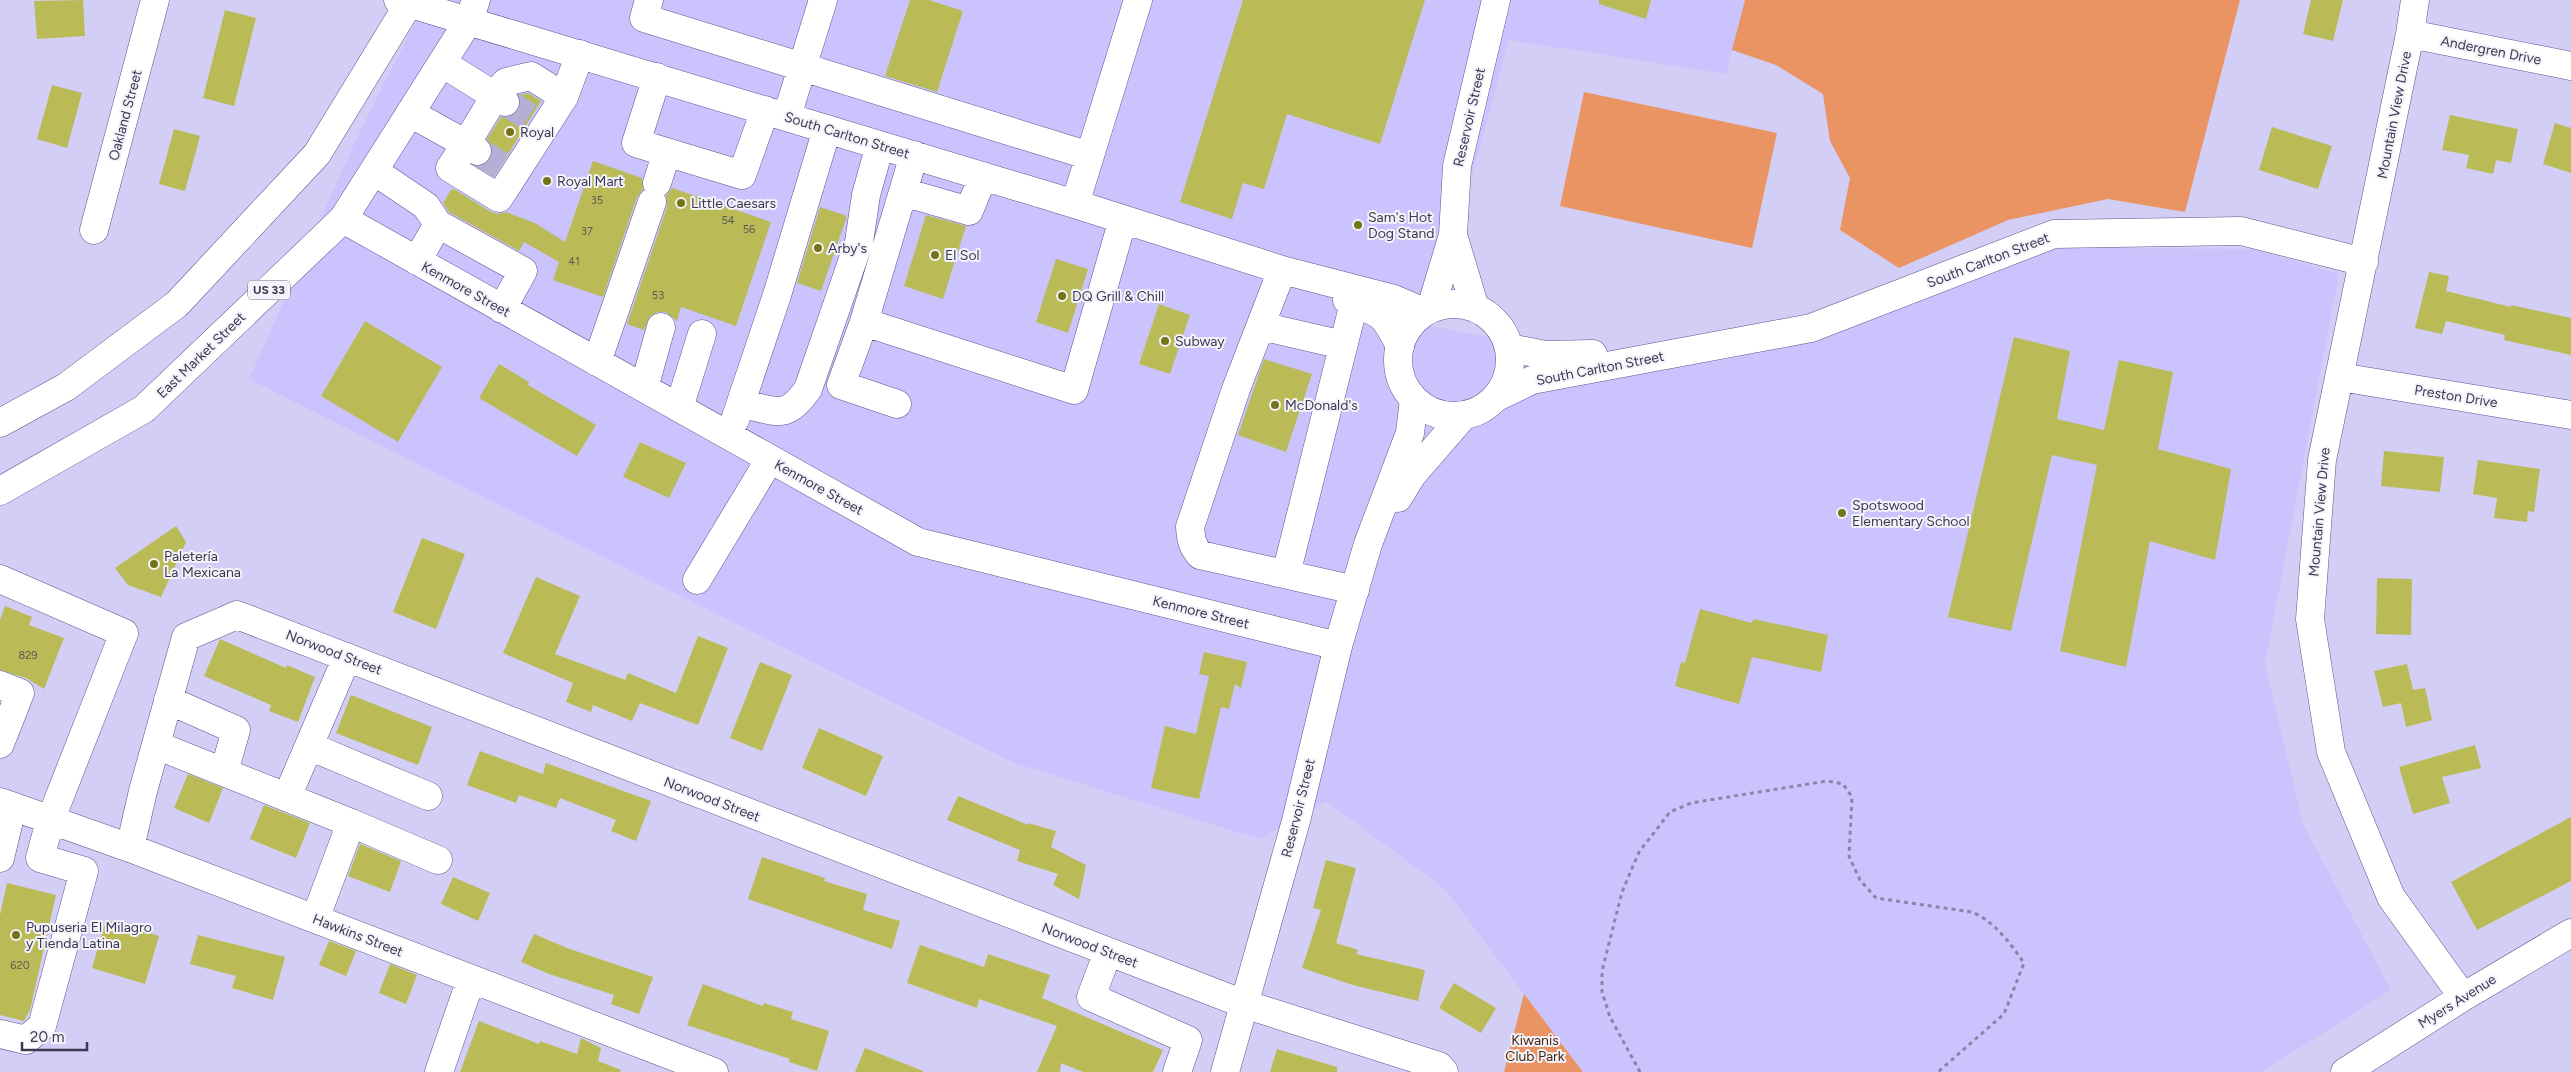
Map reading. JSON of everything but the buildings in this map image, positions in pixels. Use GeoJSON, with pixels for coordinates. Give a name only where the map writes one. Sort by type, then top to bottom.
{"type":"FeatureCollection","features":[{"type":"Feature","properties":{"kind":"street","name":"Oakland Street"},"geometry":{"type":"LineString","coordinates":[[94,230],[156,0]]}},
{"type":"Feature","properties":{"kind":"street"},"geometry":{"type":"LineString","coordinates":[[649,0],[644,18],[1090,156]]}},
{"type":"Feature","properties":{"kind":"street"},"geometry":{"type":"LineString","coordinates":[[657,77],[636,143],[742,175],[802,67],[823,0]]}},
{"type":"Feature","properties":{"kind":"street"},"geometry":{"type":"LineString","coordinates":[[1075,204],[1138,0]]}},
{"type":"Feature","properties":{"kind":"street","name":"Reservoir Street"},"geometry":{"type":"LineString","coordinates":[[1428,310],[1454,236],[1457,166],[1496,0]]}},
{"type":"Feature","properties":{"kind":"street","name":"Mountain View Drive"},"geometry":{"type":"LineString","coordinates":[[2415,0],[2410,34],[2364,262],[2322,460],[2310,619],[2331,752],[2391,897],[2463,997]]}},
{"type":"Feature","properties":{"kind":"street"},"geometry":{"type":"LineString","coordinates":[[0,423],[66,387],[177,304],[317,154],[406,1]]}},
{"type":"Feature","properties":{"kind":"street","name":"South Carlton Street"},"geometry":{"type":"LineString","coordinates":[[406,1],[472,10],[580,54],[984,176],[1282,270],[1394,299],[1428,310]]}},
{"type":"Feature","properties":{"kind":"street","name":"East Market Street"},"geometry":{"type":"LineString","coordinates":[[0,491],[144,410],[343,219],[442,63],[472,10]]}},
{"type":"Feature","properties":{"kind":"street","name":"Andergren Drive"},"geometry":{"type":"LineString","coordinates":[[2410,34],[2571,66]]}},
{"type":"Feature","properties":{"kind":"street"},"geometry":{"type":"LineString","coordinates":[[564,97],[531,76],[506,82],[500,99],[471,148],[450,168],[499,198],[508,170],[538,122],[564,97],[580,54]]}},
{"type":"Feature","properties":{"kind":"street"},"geometry":{"type":"LineString","coordinates":[[442,63],[500,99]]}},
{"type":"Feature","properties":{"kind":"street"},"geometry":{"type":"LineString","coordinates":[[410,113],[471,148]]}},
{"type":"Feature","properties":{"kind":"street"},"geometry":{"type":"LineString","coordinates":[[730,437],[777,295],[827,128]]}},
{"type":"Feature","properties":{"kind":"street"},"geometry":{"type":"LineString","coordinates":[[741,404],[783,412],[796,405],[808,389],[859,242],[866,195],[880,145]]}},
{"type":"Feature","properties":{"kind":"street"},"geometry":{"type":"LineString","coordinates":[[597,362],[655,193],[667,152]]}},
{"type":"Feature","properties":{"kind":"street"},"geometry":{"type":"LineString","coordinates":[[896,404],[841,385],[864,322],[914,155]]}},
{"type":"Feature","properties":{"kind":"street"},"geometry":{"type":"LineString","coordinates":[[374,171],[426,206],[438,224],[523,271],[502,308]]}},
{"type":"Feature","properties":{"kind":"street"},"geometry":{"type":"LineString","coordinates":[[903,192],[969,211],[984,176]]}},
{"type":"Feature","properties":{"kind":"street","name":"Kenmore Street"},"geometry":{"type":"LineString","coordinates":[[343,219],[918,542],[1338,646]]}},
{"type":"Feature","properties":{"kind":"street"},"geometry":{"type":"LineString","coordinates":[[864,322],[1074,390],[1123,219]]}},
{"type":"Feature","properties":{"kind":"street"},"geometry":{"type":"LineString","coordinates":[[417,261],[438,224]]}},
{"type":"Feature","properties":{"kind":"street","name":"South Carlton Street"},"geometry":{"type":"LineString","coordinates":[[1496,398],[1532,380],[1811,328],[2054,234],[2241,231],[2364,262]]}},
{"type":"Feature","properties":{"kind":"street","name":"Reservoir Street"},"geometry":{"type":"LineString","coordinates":[[1454,236],[1475,308]]}},
{"type":"Feature","properties":{"kind":"street"},"geometry":{"type":"LineString","coordinates":[[1282,270],[1236,389],[1190,527],[1191,540],[1194,548],[1200,555],[1355,590]]}},
{"type":"Feature","properties":{"kind":"street","name":"South Carlton Street"},"geometry":{"type":"LineString","coordinates":[[1282,270],[1375,311],[1387,320],[1400,346]]}},
{"type":"Feature","properties":{"kind":"street"},"geometry":{"type":"LineString","coordinates":[[1286,574],[1354,302]]}},
{"type":"Feature","properties":{"kind":"street"},"geometry":{"type":"LineString","coordinates":[[1450,304],[1475,308],[1491,318],[1502,332],[1509,348],[1510,366],[1505,383],[1496,398],[1481,409],[1464,415],[1446,415],[1428,410],[1414,399],[1403,383],[1398,364],[1400,346],[1405,332],[1428,310],[1450,304]]}},
{"type":"Feature","properties":{"kind":"street"},"geometry":{"type":"LineString","coordinates":[[1260,326],[1343,345]]}},
{"type":"Feature","properties":{"kind":"street"},"geometry":{"type":"LineString","coordinates":[[644,388],[661,327]]}},
{"type":"Feature","properties":{"kind":"street"},"geometry":{"type":"LineString","coordinates":[[678,408],[702,334]]}},
{"type":"Feature","properties":{"kind":"street","name":"South Carlton Street"},"geometry":{"type":"LineString","coordinates":[[1509,348],[1546,355],[1679,353]]}},
{"type":"Feature","properties":{"kind":"street","name":"Preston Drive"},"geometry":{"type":"LineString","coordinates":[[2340,377],[2571,415]]}},
{"type":"Feature","properties":{"kind":"street","name":"Reservoir Street"},"geometry":{"type":"LineString","coordinates":[[1225,1072],[1296,821],[1338,646],[1368,544],[1410,433],[1414,399]]}},
{"type":"Feature","properties":{"kind":"street","name":"Reservoir Street"},"geometry":{"type":"LineString","coordinates":[[1368,544],[1412,475],[1464,415]]}},
{"type":"Feature","properties":{"kind":"street"},"geometry":{"type":"LineString","coordinates":[[696,580],[770,459]]}},
{"type":"Feature","properties":{"kind":"street"},"geometry":{"type":"LineString","coordinates":[[0,579],[124,634],[50,821],[40,858],[84,871]]}},
{"type":"Feature","properties":{"kind":"street","name":"Norwood Street"},"geometry":{"type":"LineString","coordinates":[[130,848],[186,637],[237,615],[1244,1004],[1440,1066],[1444,1072]]}},
{"type":"Feature","properties":{"kind":"street"},"geometry":{"type":"LineString","coordinates":[[287,797],[347,657]]}},
{"type":"Feature","properties":{"kind":"street"},"geometry":{"type":"LineString","coordinates":[[0,685],[20,693],[0,744]]}},
{"type":"Feature","properties":{"kind":"street"},"geometry":{"type":"LineString","coordinates":[[168,700],[236,730],[224,772]]}},
{"type":"Feature","properties":{"kind":"street"},"geometry":{"type":"LineString","coordinates":[[156,745],[438,860]]}},
{"type":"Feature","properties":{"kind":"street"},"geometry":{"type":"LineString","coordinates":[[309,746],[428,796]]}},
{"type":"Feature","properties":{"kind":"street"},"geometry":{"type":"LineString","coordinates":[[0,858],[6,805]]}},
{"type":"Feature","properties":{"kind":"street","name":"Hawkins Street"},"geometry":{"type":"LineString","coordinates":[[6,805],[130,848],[714,1072]]}},
{"type":"Feature","properties":{"kind":"street"},"geometry":{"type":"LineString","coordinates":[[315,919],[351,823]]}},
{"type":"Feature","properties":{"kind":"street"},"geometry":{"type":"LineString","coordinates":[[0,1034],[26,1040],[42,1026],[95,836]]}},
{"type":"Feature","properties":{"kind":"street","name":"Myers Avenue"},"geometry":{"type":"LineString","coordinates":[[2345,1072],[2463,997],[2571,933]]}},
{"type":"Feature","properties":{"kind":"street"},"geometry":{"type":"LineString","coordinates":[[1108,952],[1091,997],[1188,1040],[1177,1072]]}},
{"type":"Feature","properties":{"kind":"street"},"geometry":{"type":"LineString","coordinates":[[439,1072],[471,979]]}},
{"type":"Feature","properties":{"kind":"path"},"geometry":{"type":"LineString","coordinates":[[1640,1072],[1610,1017],[1602,992],[1602,978],[1607,947],[1622,892],[1639,852],[1670,812],[1691,803],[1827,781],[1843,784],[1852,797],[1849,856],[1860,880],[1876,898],[1972,912],[1986,918],[2012,946],[2024,963],[2004,1014],[1938,1072]]}},
{"type":"Feature","properties":{"kind":"shaded area"},"geometry":{"type":"Polygon","coordinates":[[[427,0],[1745,0],[1726,74],[1509,40],[1431,326],[1605,360],[1713,362],[1817,340],[2055,248],[2253,249],[2339,274],[2265,664],[2303,824],[2391,990],[2261,1072],[1583,1072],[1445,889],[1326,801],[1260,839],[1014,763],[249,379],[361,129],[427,0]]]}},
{"type":"Feature","properties":{"kind":"green space"},"geometry":{"type":"Polygon","coordinates":[[[1745,0],[2240,0],[2185,212],[2108,199],[2008,220],[1899,268],[1840,230],[1850,178],[1830,141],[1823,94],[1776,65],[1732,50],[1745,0]]]}},
{"type":"Feature","properties":{"kind":"green space"},"geometry":{"type":"Polygon","coordinates":[[[1584,92],[1777,133],[1752,248],[1560,206],[1584,92]]]}},
{"type":"Feature","properties":{"kind":"green space","name":"Kiwanis Club Park"},"geometry":{"type":"Polygon","coordinates":[[[1524,994],[1583,1072],[1504,1072],[1524,994]]]}},
{"type":"Feature","properties":{"kind":"tunnel"},"geometry":{"type":"LineString","coordinates":[[505,102],[531,118]]}},
{"type":"Feature","properties":{"kind":"tunnel"},"geometry":{"type":"LineString","coordinates":[[477,151],[502,166]]}},
{"type":"Feature","properties":{"kind":"place","name":"Royal"},"geometry":{"type":"Point","coordinates":[510,132]}},
{"type":"Feature","properties":{"kind":"place","name":"Royal Mart"},"geometry":{"type":"Point","coordinates":[547,181]}},
{"type":"Feature","properties":{"kind":"place","name":"Little Caesars"},"geometry":{"type":"Point","coordinates":[681,203]}},
{"type":"Feature","properties":{"kind":"place","name":"Sam's Hot Dog Stand"},"geometry":{"type":"Point","coordinates":[1358,225]}},
{"type":"Feature","properties":{"kind":"place","name":"Arby's"},"geometry":{"type":"Point","coordinates":[818,248]}},
{"type":"Feature","properties":{"kind":"place","name":"El Sol"},"geometry":{"type":"Point","coordinates":[935,255]}},
{"type":"Feature","properties":{"kind":"place","name":"DQ Grill & Chill"},"geometry":{"type":"Point","coordinates":[1062,296]}},
{"type":"Feature","properties":{"kind":"place","name":"Subway"},"geometry":{"type":"Point","coordinates":[1165,341]}},
{"type":"Feature","properties":{"kind":"place","name":"McDonald's"},"geometry":{"type":"Point","coordinates":[1275,405]}},
{"type":"Feature","properties":{"kind":"place","name":"Spotswood Elementary School"},"geometry":{"type":"Point","coordinates":[1842,513]}},
{"type":"Feature","properties":{"kind":"place","name":"Paletería La Mexicana"},"geometry":{"type":"Point","coordinates":[154,564]}},
{"type":"Feature","properties":{"kind":"place","name":"Pupuseria El Milagro y Tienda Latina"},"geometry":{"type":"Point","coordinates":[16,935]}}]}
